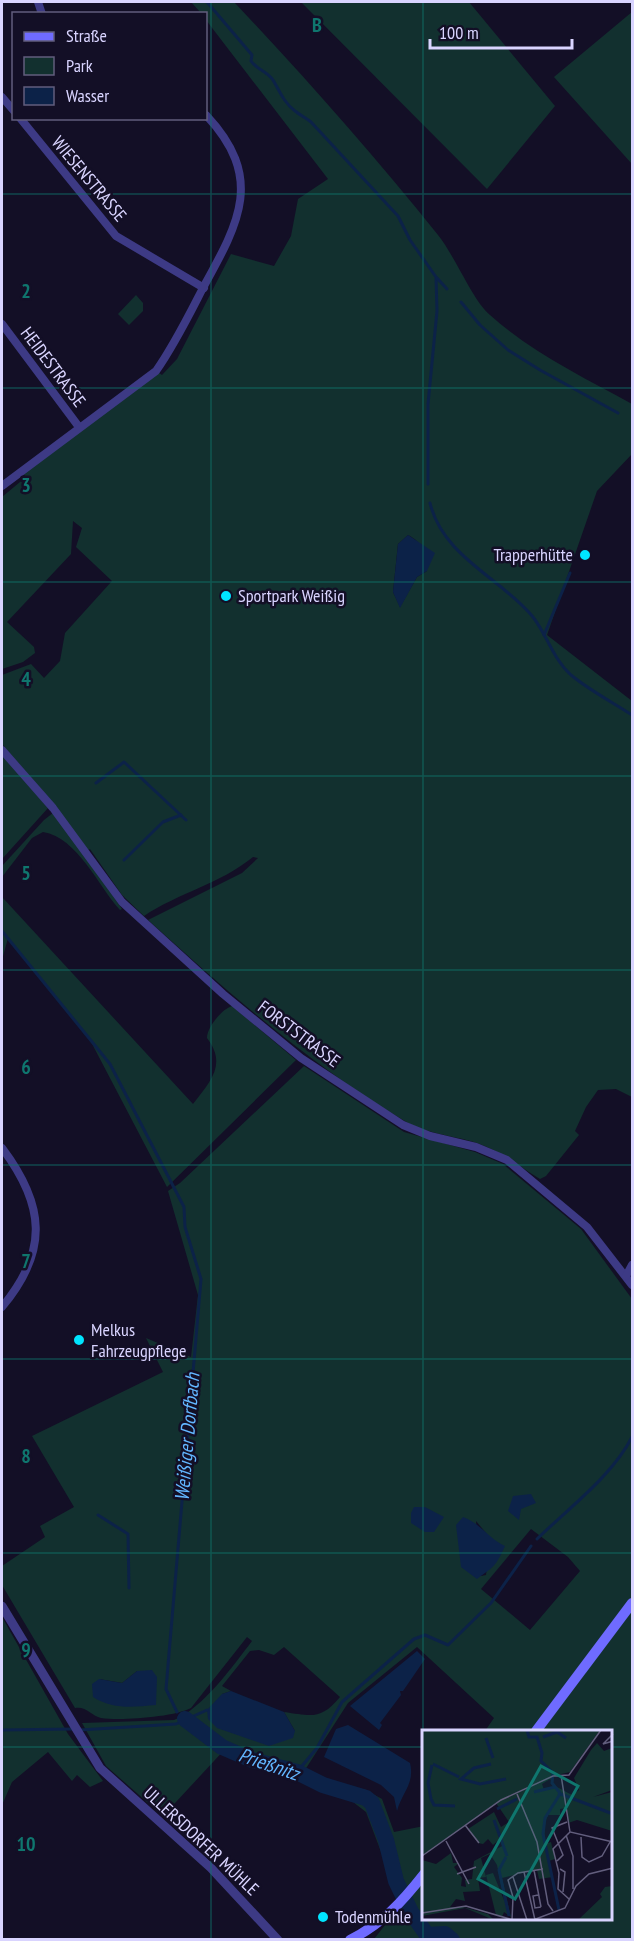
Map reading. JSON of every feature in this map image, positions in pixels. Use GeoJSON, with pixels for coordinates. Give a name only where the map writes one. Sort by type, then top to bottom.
{"type":"FeatureCollection","features":[{"type":"Feature","properties":{"kind":"main road"},"geometry":{"type":"LineString","coordinates":[[537,1730],[633,1603]]}},
{"type":"Feature","properties":{"kind":"main road"},"geometry":{"type":"LineString","coordinates":[[350,1940],[380,1923],[401,1904],[422,1876]]}},
{"type":"Feature","properties":{"kind":"street"},"geometry":{"type":"LineString","coordinates":[[2,97],[12,109]]}},
{"type":"Feature","properties":{"kind":"street"},"geometry":{"type":"LineString","coordinates":[[2,486],[156,371],[174,346],[228,244],[239,214],[241,196],[236,155],[207,116]]}},
{"type":"Feature","properties":{"kind":"street","name":"WIESENSTRASSE"},"geometry":{"type":"LineString","coordinates":[[22,120],[116,236],[204,288]]}},
{"type":"Feature","properties":{"kind":"street","name":"HEIDESTRASSE"},"geometry":{"type":"LineString","coordinates":[[2,324],[80,427]]}},
{"type":"Feature","properties":{"kind":"street","name":"FORSTSTRASSE"},"geometry":{"type":"LineString","coordinates":[[2,750],[53,808],[122,902],[232,1001],[301,1058],[403,1125],[430,1136],[476,1146],[507,1160],[587,1227],[633,1285]]}},
{"type":"Feature","properties":{"kind":"street"},"geometry":{"type":"LineString","coordinates":[[2,1149],[24,1181],[34,1208],[36,1221],[34,1249],[27,1269],[20,1285],[2,1307]]}},
{"type":"Feature","properties":{"kind":"street"},"geometry":{"type":"LineString","coordinates":[[626,1276],[633,1265]]}},
{"type":"Feature","properties":{"kind":"street","name":"ULLERSDORFER MÜHLE"},"geometry":{"type":"LineString","coordinates":[[2,1606],[99,1768],[211,1868],[278,1940]]}},
{"type":"Feature","properties":{"kind":"green space"},"geometry":{"type":"Polygon","coordinates":[[[191,2],[234,2],[338,116],[438,235],[477,300],[490,315],[540,353],[632,404],[632,454],[597,491],[547,635],[632,701],[632,1097],[616,1089],[598,1090],[586,1107],[575,1131],[579,1135],[546,1176],[540,1179],[486,1146],[411,1125],[368,1098],[271,1026],[148,920],[242,873],[258,858],[253,857],[227,874],[144,916],[122,895],[90,849],[83,853],[122,909],[120,910],[86,864],[67,843],[43,832],[32,838],[2,877],[2,866],[44,820],[58,809],[2,744],[2,675],[31,664],[44,678],[60,661],[65,633],[112,581],[76,547],[82,528],[73,521],[71,554],[7,622],[34,647],[35,653],[23,662],[2,669],[2,497],[26,477],[20,470],[156,371],[162,375],[177,359],[231,254],[274,266],[291,236],[298,199],[328,179],[207,21],[207,12],[200,12],[191,2]],[[408,535],[398,544],[393,592],[400,607],[417,577],[427,571],[422,550],[417,542],[408,535]]]}},
{"type":"Feature","properties":{"kind":"green space"},"geometry":{"type":"Polygon","coordinates":[[[301,2],[469,2],[555,106],[487,189],[301,2]]]}},
{"type":"Feature","properties":{"kind":"green space"},"geometry":{"type":"Polygon","coordinates":[[[632,12],[632,164],[554,77],[632,12]]]}},
{"type":"Feature","properties":{"kind":"green space"},"geometry":{"type":"Polygon","coordinates":[[[136,295],[143,303],[143,311],[129,325],[118,314],[136,295]]]}},
{"type":"Feature","properties":{"kind":"green space"},"geometry":{"type":"Polygon","coordinates":[[[2,755],[48,808],[2,859],[2,755]]]}},
{"type":"Feature","properties":{"kind":"green space"},"geometry":{"type":"Polygon","coordinates":[[[2,897],[193,1104],[211,1080],[216,1064],[216,1056],[207,1038],[208,1034],[212,1024],[232,1006],[296,1060],[167,1187],[89,1038],[8,938],[2,960],[2,897]]]}},
{"type":"Feature","properties":{"kind":"green space"},"geometry":{"type":"Polygon","coordinates":[[[304,1066],[404,1132],[475,1152],[503,1164],[581,1229],[632,1299],[632,1939],[374,1939],[422,1879],[422,1920],[613,1920],[613,1730],[486,1730],[494,1718],[417,1647],[348,1703],[303,1773],[227,1747],[163,1816],[106,1766],[82,1723],[174,1720],[196,1706],[206,1696],[227,1674],[252,1641],[247,1637],[191,1708],[173,1714],[147,1718],[101,1718],[82,1708],[75,1708],[2,1585],[2,1566],[45,1537],[40,1526],[74,1507],[32,1436],[163,1372],[146,1338],[191,1357],[198,1295],[168,1191],[180,1183],[304,1066]],[[476,1521],[481,1576],[486,1575],[491,1539],[476,1521]],[[531,1529],[481,1589],[530,1630],[580,1571],[568,1557],[531,1529]],[[284,1647],[274,1655],[259,1650],[250,1651],[222,1686],[231,1691],[222,1694],[295,1731],[284,1712],[315,1715],[327,1710],[340,1697],[284,1647]],[[137,1671],[122,1683],[99,1679],[156,1705],[137,1671]]]}},
{"type":"Feature","properties":{"kind":"green space"},"geometry":{"type":"Polygon","coordinates":[[[2,1617],[68,1734],[103,1781],[90,1787],[77,1775],[72,1781],[48,1752],[12,1782],[2,1805],[2,1617]]]}},
{"type":"Feature","properties":{"kind":"green space"},"geometry":{"type":"Polygon","coordinates":[[[364,1789],[382,1799],[394,1832],[422,1826],[422,1873],[416,1883],[408,1889],[397,1894],[366,1812],[353,1802],[364,1789]]]}},
{"type":"Feature","properties":{"kind":"water"},"geometry":{"type":"Polygon","coordinates":[[[408,535],[435,553],[427,571],[417,577],[400,608],[393,592],[398,544],[408,535]]]}},
{"type":"Feature","properties":{"kind":"water"},"geometry":{"type":"Polygon","coordinates":[[[531,1494],[536,1503],[521,1509],[519,1520],[508,1511],[513,1496],[531,1494]]]}},
{"type":"Feature","properties":{"kind":"water"},"geometry":{"type":"Polygon","coordinates":[[[414,1507],[425,1507],[444,1517],[434,1532],[425,1532],[411,1523],[411,1513],[414,1507]]]}},
{"type":"Feature","properties":{"kind":"water"},"geometry":{"type":"Polygon","coordinates":[[[463,1517],[505,1546],[494,1566],[477,1579],[461,1567],[456,1525],[463,1517]]]}},
{"type":"Feature","properties":{"kind":"water"},"geometry":{"type":"Polygon","coordinates":[[[417,1651],[425,1659],[403,1691],[400,1691],[401,1695],[380,1723],[382,1725],[379,1730],[350,1706],[417,1651]]]}},
{"type":"Feature","properties":{"kind":"water"},"geometry":{"type":"Polygon","coordinates":[[[152,1670],[157,1677],[156,1705],[116,1706],[93,1697],[92,1684],[99,1679],[122,1683],[137,1671],[152,1670]]]}},
{"type":"Feature","properties":{"kind":"water"},"geometry":{"type":"Polygon","coordinates":[[[231,1691],[284,1712],[295,1731],[293,1738],[269,1746],[217,1728],[208,1719],[207,1710],[222,1694],[231,1691]]]}},
{"type":"Feature","properties":{"kind":"water"},"geometry":{"type":"Polygon","coordinates":[[[348,1725],[410,1763],[411,1777],[397,1811],[394,1797],[381,1785],[324,1757],[336,1729],[348,1725]]]}},
{"type":"Feature","properties":{"kind":"waterway"},"geometry":{"type":"LineString","coordinates":[[207,2],[252,55],[253,64],[273,80],[288,104],[311,122],[398,216],[410,240],[436,277],[437,311],[428,404],[428,484]]}},
{"type":"Feature","properties":{"kind":"waterway"},"geometry":{"type":"LineString","coordinates":[[437,278],[447,289]]}},
{"type":"Feature","properties":{"kind":"waterway"},"geometry":{"type":"LineString","coordinates":[[461,302],[480,325],[508,350],[618,413]]}},
{"type":"Feature","properties":{"kind":"waterway"},"geometry":{"type":"LineString","coordinates":[[430,503],[437,522],[447,538],[474,566],[505,590],[533,617],[565,669],[585,686],[632,715]]}},
{"type":"Feature","properties":{"kind":"waterway"},"geometry":{"type":"LineString","coordinates":[[544,635],[570,573]]}},
{"type":"Feature","properties":{"kind":"waterway"},"geometry":{"type":"LineString","coordinates":[[96,783],[124,762],[186,820]]}},
{"type":"Feature","properties":{"kind":"waterway"},"geometry":{"type":"LineString","coordinates":[[124,860],[163,822],[181,815]]}},
{"type":"Feature","properties":{"kind":"waterway","name":"Weißiger Dorfbach"},"geometry":{"type":"LineString","coordinates":[[2,931],[110,1064],[184,1207],[185,1227],[201,1279],[166,1689],[177,1712]]}},
{"type":"Feature","properties":{"kind":"waterway"},"geometry":{"type":"LineString","coordinates":[[537,1539],[602,1478],[624,1451],[632,1437]]}},
{"type":"Feature","properties":{"kind":"waterway"},"geometry":{"type":"LineString","coordinates":[[98,1515],[128,1534],[129,1588]]}},
{"type":"Feature","properties":{"kind":"waterway"},"geometry":{"type":"LineString","coordinates":[[297,1772],[317,1748],[342,1702],[414,1639],[425,1635],[448,1645],[491,1603],[531,1546]]}},
{"type":"Feature","properties":{"kind":"waterway","name":"Prießnitz"},"geometry":{"type":"LineString","coordinates":[[80,1730],[176,1724],[207,1710]]}},
{"type":"Feature","properties":{"kind":"waterway","name":"Prießnitz"},"geometry":{"type":"LineString","coordinates":[[185,1719],[222,1747],[252,1760],[297,1772],[323,1785],[366,1798],[372,1803],[386,1840],[396,1881],[411,1912],[427,1935],[445,1934],[452,1940]]}},
{"type":"Feature","properties":{"kind":"waterway","name":"Prießnitz"},"geometry":{"type":"LineString","coordinates":[[2,1730],[73,1729]]}},
{"type":"Feature","properties":{"kind":"place","name":"Trapperhütte"},"geometry":{"type":"Point","coordinates":[585,555]}},
{"type":"Feature","properties":{"kind":"place","name":"Sportpark Weißig"},"geometry":{"type":"Point","coordinates":[226,596]}},
{"type":"Feature","properties":{"kind":"place","name":"Melkus Fahrzeugpflege"},"geometry":{"type":"Point","coordinates":[79,1340]}},
{"type":"Feature","properties":{"kind":"place","name":"Todenmühle"},"geometry":{"type":"Point","coordinates":[323,1917]}}]}
